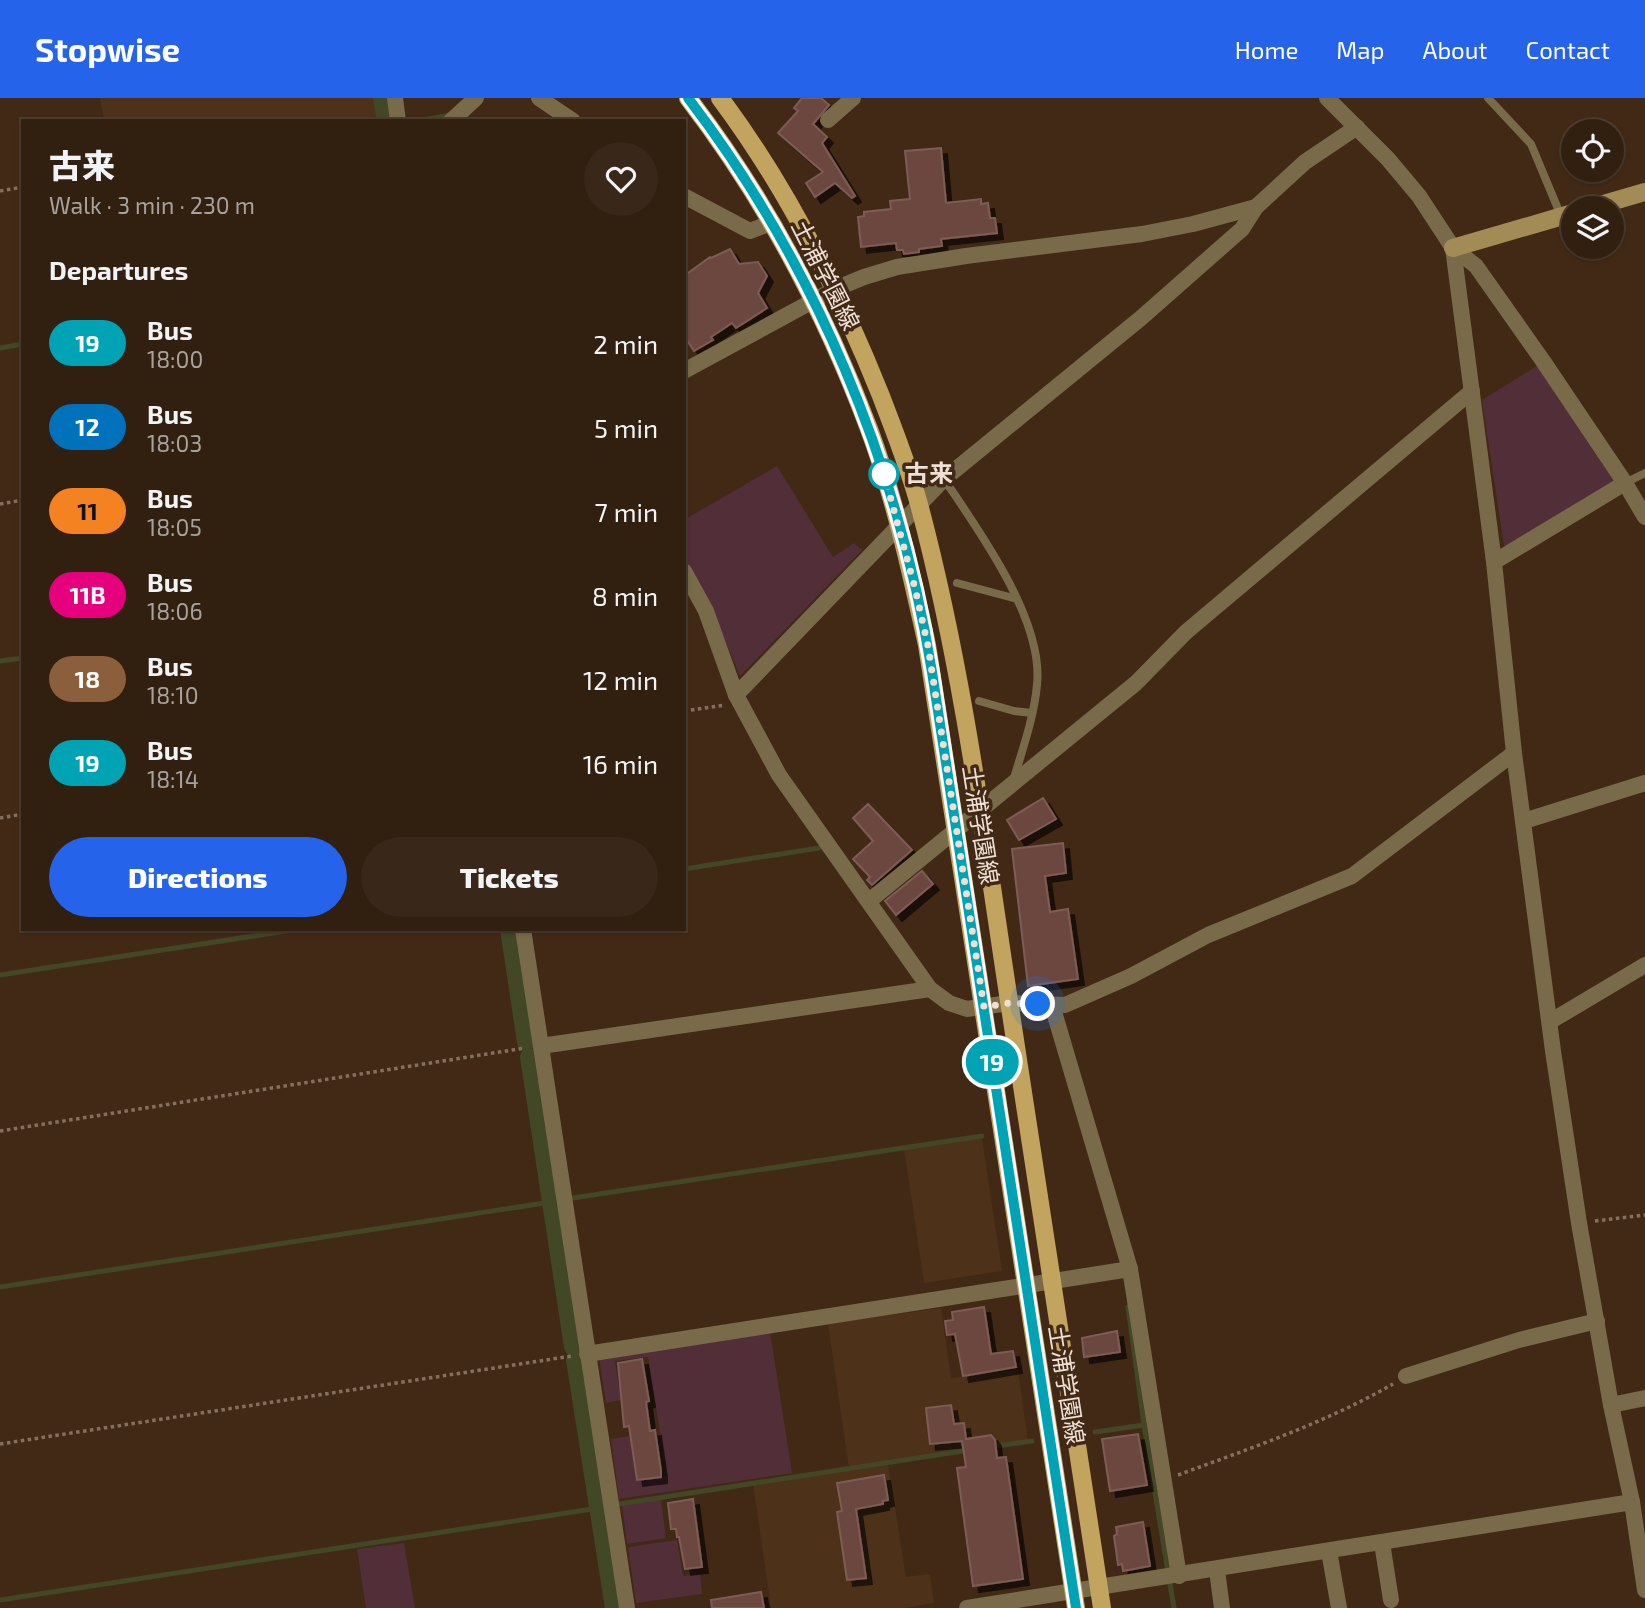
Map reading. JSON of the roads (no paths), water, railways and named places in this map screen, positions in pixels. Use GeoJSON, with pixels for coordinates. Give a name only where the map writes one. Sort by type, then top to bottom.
{"type":"FeatureCollection","features":[{"type":"Feature","properties":{"kind":"main road","name":"土浦学園線"},"geometry":{"type":"LineString","coordinates":[[688,98],[718,139],[771,223],[813,301],[870,431],[899,526],[928,646],[1074,1599]]}},
{"type":"Feature","properties":{"kind":"main road","name":"土浦学園線"},"geometry":{"type":"LineString","coordinates":[[720,98],[771,172],[835,289],[890,420],[919,504],[951,635],[981,812],[1102,1608]]}},
{"type":"Feature","properties":{"kind":"street"},"geometry":{"type":"LineString","coordinates":[[395,98],[398,119]]}},
{"type":"Feature","properties":{"kind":"street"},"geometry":{"type":"LineString","coordinates":[[453,119],[477,98]]}},
{"type":"Feature","properties":{"kind":"street"},"geometry":{"type":"LineString","coordinates":[[539,98],[570,119]]}},
{"type":"Feature","properties":{"kind":"street"},"geometry":{"type":"LineString","coordinates":[[828,120],[853,98]]}},
{"type":"Feature","properties":{"kind":"street"},"geometry":{"type":"LineString","coordinates":[[1328,98],[1419,196],[1453,248],[1494,562],[1514,753],[1579,1223],[1611,1405],[1632,1502],[1645,1590]]}},
{"type":"Feature","properties":{"kind":"street"},"geometry":{"type":"LineString","coordinates":[[736,695],[944,479],[1141,318],[1242,229],[1256,207],[1306,162],[1357,127]]}},
{"type":"Feature","properties":{"kind":"street"},"geometry":{"type":"LineString","coordinates":[[1624,198],[1645,192]]}},
{"type":"Feature","properties":{"kind":"street"},"geometry":{"type":"LineString","coordinates":[[686,197],[750,231],[771,223]]}},
{"type":"Feature","properties":{"kind":"street"},"geometry":{"type":"LineString","coordinates":[[686,369],[835,289],[897,267],[1142,234],[1256,207]]}},
{"type":"Feature","properties":{"kind":"street"},"geometry":{"type":"LineString","coordinates":[[1453,248],[1561,217]]}},
{"type":"Feature","properties":{"kind":"street"},"geometry":{"type":"LineString","coordinates":[[1453,248],[1476,266],[1625,483],[1645,517]]}},
{"type":"Feature","properties":{"kind":"street"},"geometry":{"type":"LineString","coordinates":[[869,901],[1136,683],[1186,632],[1472,391]]}},
{"type":"Feature","properties":{"kind":"street"},"geometry":{"type":"LineString","coordinates":[[1494,562],[1625,483]]}},
{"type":"Feature","properties":{"kind":"street"},"geometry":{"type":"LineString","coordinates":[[686,575],[706,611],[736,695],[779,775],[930,989],[948,1003],[967,1009],[1009,1003],[1065,1005],[1131,976],[1208,934],[1352,876],[1514,753]]}},
{"type":"Feature","properties":{"kind":"street"},"geometry":{"type":"LineString","coordinates":[[1524,821],[1645,783]]}},
{"type":"Feature","properties":{"kind":"street"},"geometry":{"type":"LineString","coordinates":[[523,931],[627,1608]]}},
{"type":"Feature","properties":{"kind":"street"},"geometry":{"type":"LineString","coordinates":[[1551,1021],[1645,965]]}},
{"type":"Feature","properties":{"kind":"street"},"geometry":{"type":"LineString","coordinates":[[541,1046],[930,989]]}},
{"type":"Feature","properties":{"kind":"street"},"geometry":{"type":"LineString","coordinates":[[1052,1005],[1130,1269],[1178,1576]]}},
{"type":"Feature","properties":{"kind":"street"},"geometry":{"type":"LineString","coordinates":[[587,1354],[1130,1269]]}},
{"type":"Feature","properties":{"kind":"street"},"geometry":{"type":"LineString","coordinates":[[1406,1376],[1519,1340],[1597,1321]]}},
{"type":"Feature","properties":{"kind":"street"},"geometry":{"type":"LineString","coordinates":[[1611,1405],[1645,1398]]}},
{"type":"Feature","properties":{"kind":"street"},"geometry":{"type":"LineString","coordinates":[[967,1608],[1074,1599],[1099,1587],[1632,1502]]}},
{"type":"Feature","properties":{"kind":"street"},"geometry":{"type":"LineString","coordinates":[[1382,1543],[1391,1600]]}},
{"type":"Feature","properties":{"kind":"street"},"geometry":{"type":"LineString","coordinates":[[1329,1551],[1339,1608]]}},
{"type":"Feature","properties":{"kind":"street"},"geometry":{"type":"LineString","coordinates":[[1217,1570],[1222,1608]]}},
{"type":"Feature","properties":{"kind":"lane"},"geometry":{"type":"LineString","coordinates":[[1488,98],[1531,144],[1561,203]]}},
{"type":"Feature","properties":{"kind":"lane"},"geometry":{"type":"LineString","coordinates":[[1625,483],[1645,472]]}},
{"type":"Feature","properties":{"kind":"lane"},"geometry":{"type":"LineString","coordinates":[[944,479],[976,527],[1017,599],[1029,630],[1036,661],[1038,683],[1028,736],[1012,785]]}},
{"type":"Feature","properties":{"kind":"lane"},"geometry":{"type":"LineString","coordinates":[[957,583],[1017,599]]}},
{"type":"Feature","properties":{"kind":"lane"},"geometry":{"type":"LineString","coordinates":[[979,701],[1032,713]]}},
{"type":"Feature","properties":{"kind":"waterway"},"geometry":{"type":"LineString","coordinates":[[382,98],[386,119]]}},
{"type":"Feature","properties":{"kind":"waterway"},"geometry":{"type":"LineString","coordinates":[[428,119],[451,115]]}},
{"type":"Feature","properties":{"kind":"waterway"},"geometry":{"type":"LineString","coordinates":[[0,348],[21,344]]}},
{"type":"Feature","properties":{"kind":"waterway"},"geometry":{"type":"LineString","coordinates":[[0,661],[21,658]]}},
{"type":"Feature","properties":{"kind":"waterway"},"geometry":{"type":"LineString","coordinates":[[686,869],[819,848]]}},
{"type":"Feature","properties":{"kind":"waterway"},"geometry":{"type":"LineString","coordinates":[[0,975],[286,931]]}},
{"type":"Feature","properties":{"kind":"waterway"},"geometry":{"type":"LineString","coordinates":[[509,931],[526,1042]]}},
{"type":"Feature","properties":{"kind":"waterway"},"geometry":{"type":"LineString","coordinates":[[529,1057],[573,1347]]}},
{"type":"Feature","properties":{"kind":"waterway"},"geometry":{"type":"LineString","coordinates":[[573,1198],[982,1136]]}},
{"type":"Feature","properties":{"kind":"waterway"},"geometry":{"type":"LineString","coordinates":[[0,1287],[551,1202]]}},
{"type":"Feature","properties":{"kind":"waterway"},"geometry":{"type":"LineString","coordinates":[[1128,1307],[1168,1572]]}},
{"type":"Feature","properties":{"kind":"waterway"},"geometry":{"type":"LineString","coordinates":[[575,1360],[614,1608]]}},
{"type":"Feature","properties":{"kind":"waterway"},"geometry":{"type":"LineString","coordinates":[[1095,1432],[1144,1425]]}},
{"type":"Feature","properties":{"kind":"waterway"},"geometry":{"type":"LineString","coordinates":[[989,1447],[1032,1441]]}},
{"type":"Feature","properties":{"kind":"waterway"},"geometry":{"type":"LineString","coordinates":[[619,1504],[969,1450]]}},
{"type":"Feature","properties":{"kind":"waterway"},"geometry":{"type":"LineString","coordinates":[[0,1600],[599,1508]]}},
{"type":"Feature","properties":{"kind":"waterway"},"geometry":{"type":"LineString","coordinates":[[1170,1584],[1174,1608]]}},
{"type":"Feature","properties":{"kind":"place","name":"古来"},"geometry":{"type":"Point","coordinates":[884,474]}}]}
